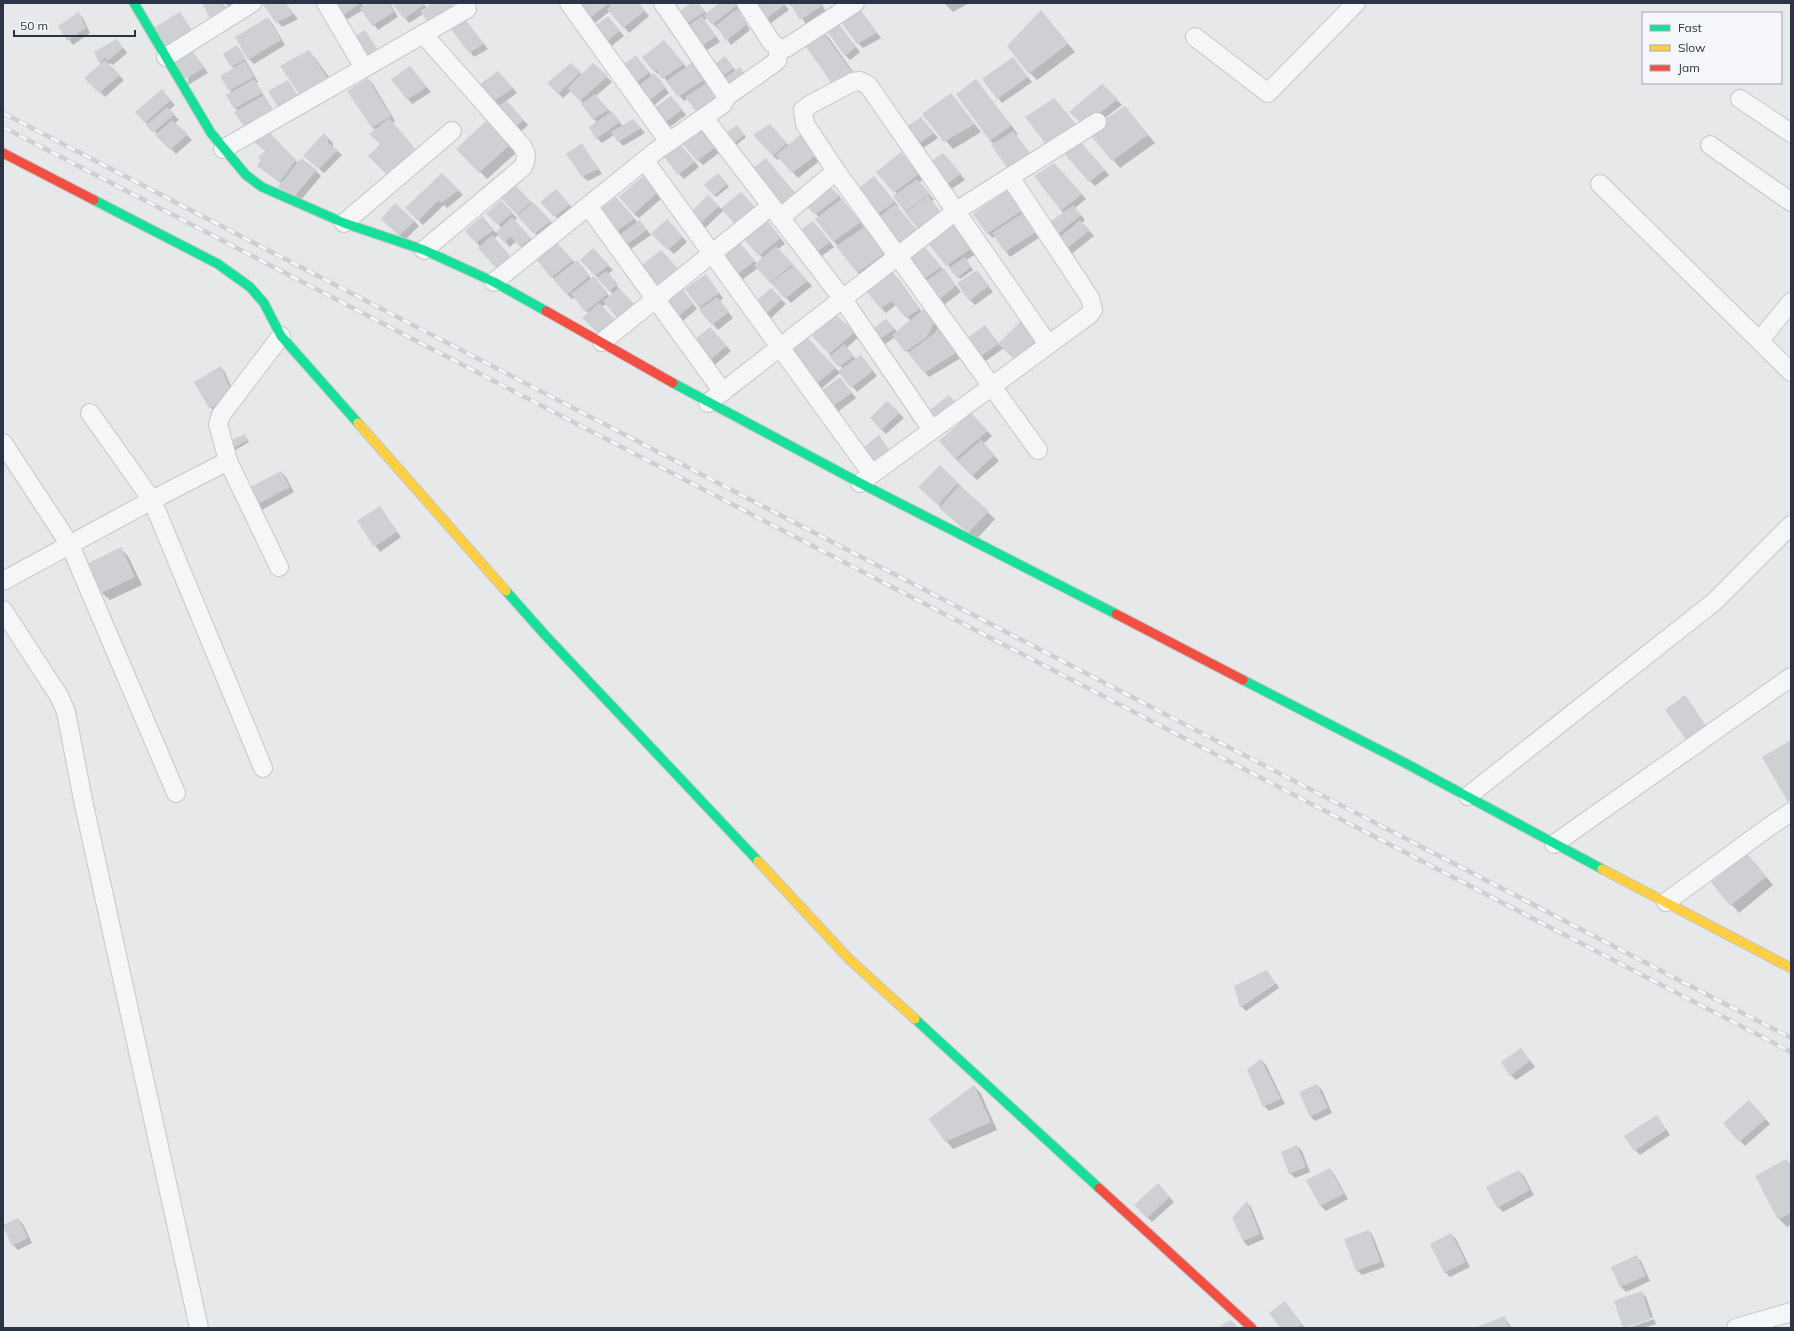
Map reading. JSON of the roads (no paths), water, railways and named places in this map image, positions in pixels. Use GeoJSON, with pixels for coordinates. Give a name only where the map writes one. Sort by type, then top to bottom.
{"type":"FeatureCollection","features":[{"type":"Feature","properties":{"kind":"street"},"geometry":{"type":"LineString","coordinates":[[134,3],[211,133],[246,175],[262,187],[344,223],[424,250],[494,282],[708,403],[866,479],[1791,968]]}},
{"type":"Feature","properties":{"kind":"street"},"geometry":{"type":"LineString","coordinates":[[166,57],[252,3]]}},
{"type":"Feature","properties":{"kind":"street"},"geometry":{"type":"LineString","coordinates":[[326,3],[364,68]]}},
{"type":"Feature","properties":{"kind":"street"},"geometry":{"type":"LineString","coordinates":[[569,3],[669,142]]}},
{"type":"Feature","properties":{"kind":"street"},"geometry":{"type":"LineString","coordinates":[[663,3],[726,97]]}},
{"type":"Feature","properties":{"kind":"street"},"geometry":{"type":"LineString","coordinates":[[746,3],[772,42],[779,48],[786,48],[793,44],[855,3]]}},
{"type":"Feature","properties":{"kind":"street"},"geometry":{"type":"LineString","coordinates":[[1195,37],[1268,93],[1356,3]]}},
{"type":"Feature","properties":{"kind":"street"},"geometry":{"type":"LineString","coordinates":[[223,149],[467,9]]}},
{"type":"Feature","properties":{"kind":"street"},"geometry":{"type":"LineString","coordinates":[[423,34],[522,146],[526,152],[527,160],[523,166],[424,250]]}},
{"type":"Feature","properties":{"kind":"street"},"geometry":{"type":"LineString","coordinates":[[494,282],[644,161],[723,104],[726,97],[777,61],[779,48]]}},
{"type":"Feature","properties":{"kind":"street"},"geometry":{"type":"LineString","coordinates":[[1038,450],[836,171],[804,124],[803,110],[810,104],[853,82],[860,81],[868,85],[1048,344]]}},
{"type":"Feature","properties":{"kind":"street"},"geometry":{"type":"LineString","coordinates":[[1740,99],[1791,133]]}},
{"type":"Feature","properties":{"kind":"street"},"geometry":{"type":"LineString","coordinates":[[704,118],[842,298],[932,430]]}},
{"type":"Feature","properties":{"kind":"street"},"geometry":{"type":"LineString","coordinates":[[708,403],[956,211],[1097,122]]}},
{"type":"Feature","properties":{"kind":"street"},"geometry":{"type":"LineString","coordinates":[[344,223],[452,131]]}},
{"type":"Feature","properties":{"kind":"street"},"geometry":{"type":"LineString","coordinates":[[1710,145],[1791,202]]}},
{"type":"Feature","properties":{"kind":"street"},"geometry":{"type":"LineString","coordinates":[[3,153],[234,274],[250,287],[264,303],[281,336],[545,635],[697,795],[843,953],[1252,1328]]}},
{"type":"Feature","properties":{"kind":"street"},"geometry":{"type":"LineString","coordinates":[[644,161],[780,347],[866,479]]}},
{"type":"Feature","properties":{"kind":"street"},"geometry":{"type":"LineString","coordinates":[[602,342],[712,254],[836,171]]}},
{"type":"Feature","properties":{"kind":"street"},"geometry":{"type":"LineString","coordinates":[[866,479],[1089,315],[1093,310],[1092,303],[1010,177]]}},
{"type":"Feature","properties":{"kind":"street"},"geometry":{"type":"LineString","coordinates":[[1600,184],[1791,372]]}},
{"type":"Feature","properties":{"kind":"street"},"geometry":{"type":"LineString","coordinates":[[588,206],[723,392]]}},
{"type":"Feature","properties":{"kind":"street"},"geometry":{"type":"LineString","coordinates":[[1760,340],[1791,302]]}},
{"type":"Feature","properties":{"kind":"street"},"geometry":{"type":"LineString","coordinates":[[278,567],[228,461],[218,424],[221,415],[281,336]]}},
{"type":"Feature","properties":{"kind":"street"},"geometry":{"type":"LineString","coordinates":[[90,413],[152,500],[263,768]]}},
{"type":"Feature","properties":{"kind":"street"},"geometry":{"type":"LineString","coordinates":[[3,443],[70,545],[176,793]]}},
{"type":"Feature","properties":{"kind":"street"},"geometry":{"type":"LineString","coordinates":[[3,581],[152,500],[228,461]]}},
{"type":"Feature","properties":{"kind":"street"},"geometry":{"type":"LineString","coordinates":[[1468,796],[1714,602],[1791,526]]}},
{"type":"Feature","properties":{"kind":"street"},"geometry":{"type":"LineString","coordinates":[[3,610],[58,696],[66,712],[84,805],[199,1328]]}},
{"type":"Feature","properties":{"kind":"street"},"geometry":{"type":"LineString","coordinates":[[1554,844],[1791,677]]}},
{"type":"Feature","properties":{"kind":"street"},"geometry":{"type":"LineString","coordinates":[[1666,902],[1791,812]]}},
{"type":"Feature","properties":{"kind":"street"},"geometry":{"type":"LineString","coordinates":[[1736,1328],[1791,1312]]}},
{"type":"Feature","properties":{"kind":"railway"},"geometry":{"type":"LineString","coordinates":[[3,113],[1791,1038]]}},
{"type":"Feature","properties":{"kind":"railway"},"geometry":{"type":"LineString","coordinates":[[3,127],[1791,1052]]}}]}
